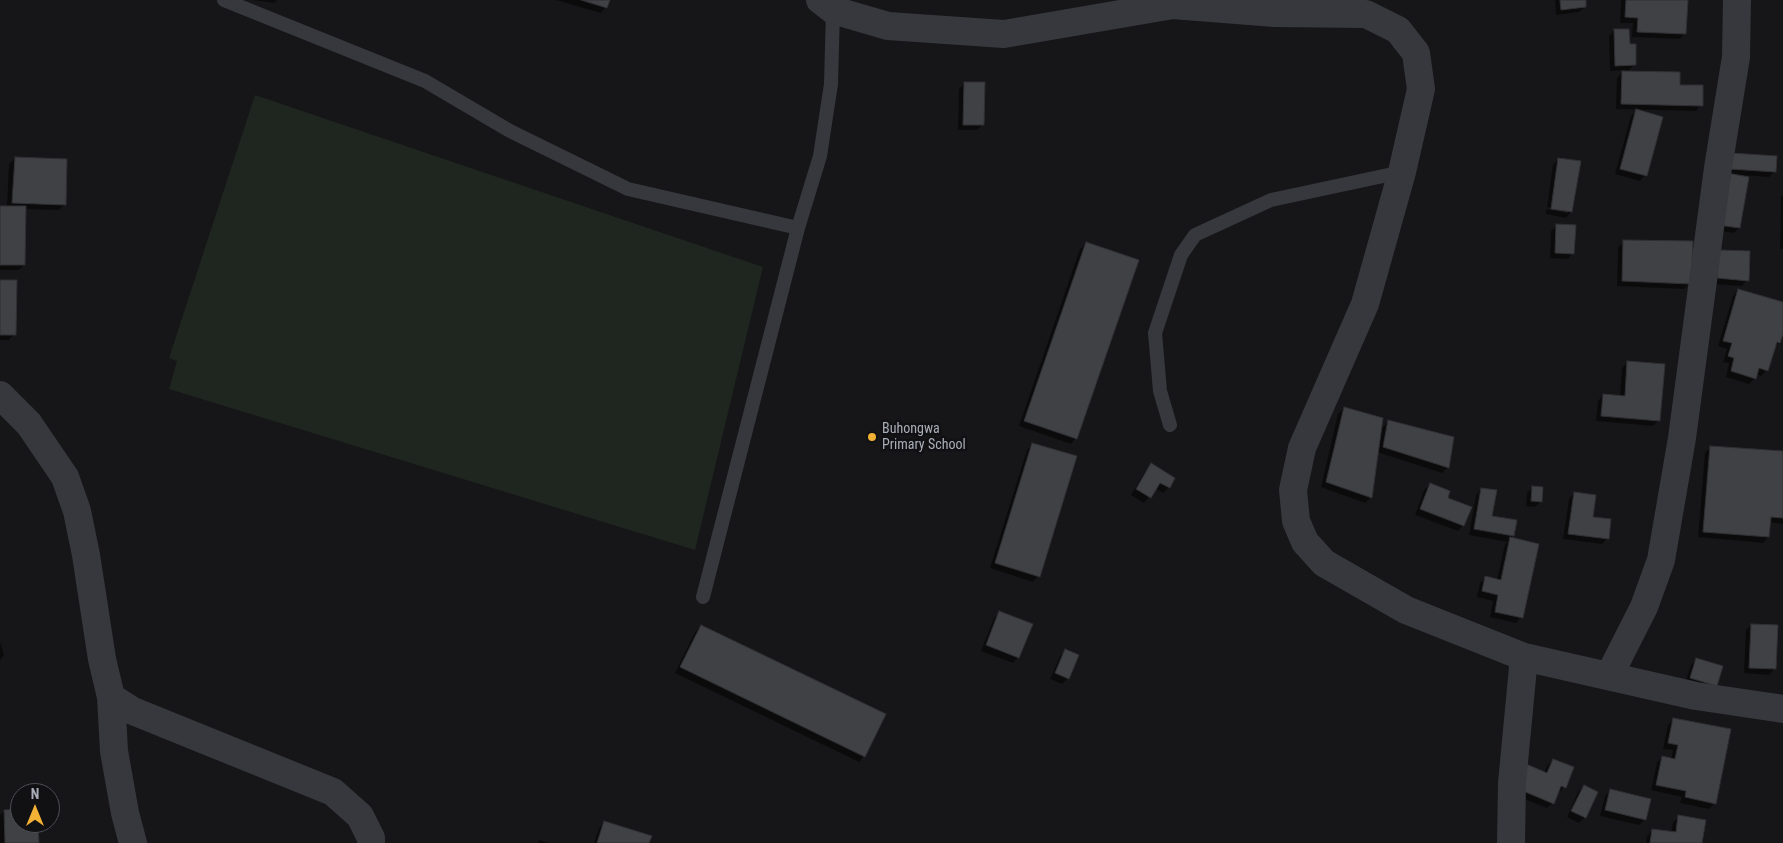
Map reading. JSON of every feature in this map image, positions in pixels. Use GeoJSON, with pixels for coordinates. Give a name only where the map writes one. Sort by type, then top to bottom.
{"type":"FeatureCollection","features":[{"type":"Feature","properties":{"kind":"street"},"geometry":{"type":"LineString","coordinates":[[1609,676],[1644,606],[1661,560],[1682,438],[1718,168],[1736,57],[1737,0]]}},
{"type":"Feature","properties":{"kind":"street"},"geometry":{"type":"LineString","coordinates":[[826,5],[888,26],[1004,34],[1173,3],[1275,13],[1366,14],[1398,30],[1416,53],[1421,89],[1402,172],[1365,304],[1302,448],[1293,490],[1296,521],[1305,542],[1324,563],[1406,610],[1524,656],[1696,696],[1783,709]]}},
{"type":"Feature","properties":{"kind":"street"},"geometry":{"type":"LineString","coordinates":[[0,395],[29,424],[65,476],[77,511],[86,555],[102,659],[111,697],[114,751],[124,813],[133,843]]}},
{"type":"Feature","properties":{"kind":"street"},"geometry":{"type":"LineString","coordinates":[[1511,843],[1512,783],[1524,656]]}},
{"type":"Feature","properties":{"kind":"street"},"geometry":{"type":"LineString","coordinates":[[111,697],[133,711],[333,792],[360,816],[372,838],[372,843]]}},
{"type":"Feature","properties":{"kind":"lane"},"geometry":{"type":"LineString","coordinates":[[224,0],[425,81],[510,131],[628,189],[798,228]]}},
{"type":"Feature","properties":{"kind":"lane"},"geometry":{"type":"LineString","coordinates":[[704,597],[798,228],[820,156],[831,84],[826,5]]}},
{"type":"Feature","properties":{"kind":"lane"},"geometry":{"type":"LineString","coordinates":[[1170,425],[1160,391],[1155,333],[1181,255],[1195,235],[1271,200],[1402,172]]}},
{"type":"Feature","properties":{"kind":"shaded area"},"geometry":{"type":"Polygon","coordinates":[[[255,95],[763,267],[695,550],[169,389],[177,361],[169,358],[255,95]]]}},
{"type":"Feature","properties":{"kind":"building"},"geometry":{"type":"Polygon","coordinates":[[[581,0],[610,0],[607,8],[581,0]]]}},
{"type":"Feature","properties":{"kind":"building"},"geometry":{"type":"Polygon","coordinates":[[[1560,0],[1586,0],[1586,7],[1561,10],[1560,0]]]}},
{"type":"Feature","properties":{"kind":"building"},"geometry":{"type":"Polygon","coordinates":[[[1626,0],[1688,0],[1686,34],[1637,32],[1638,18],[1625,17],[1626,0]]]}},
{"type":"Feature","properties":{"kind":"building"},"geometry":{"type":"Polygon","coordinates":[[[1614,29],[1629,29],[1630,44],[1636,44],[1636,65],[1615,66],[1614,29]]]}},
{"type":"Feature","properties":{"kind":"building"},"geometry":{"type":"Polygon","coordinates":[[[1622,71],[1680,72],[1680,85],[1703,85],[1703,106],[1621,104],[1622,71]]]}},
{"type":"Feature","properties":{"kind":"building"},"geometry":{"type":"Polygon","coordinates":[[[964,82],[985,82],[984,125],[963,125],[964,82]]]}},
{"type":"Feature","properties":{"kind":"building"},"geometry":{"type":"Polygon","coordinates":[[[1636,109],[1663,117],[1647,176],[1620,169],[1636,109]]]}},
{"type":"Feature","properties":{"kind":"building"},"geometry":{"type":"Polygon","coordinates":[[[1731,153],[1777,156],[1776,172],[1730,169],[1731,153]]]}},
{"type":"Feature","properties":{"kind":"building"},"geometry":{"type":"Polygon","coordinates":[[[15,157],[67,159],[66,205],[12,203],[15,157]]]}},
{"type":"Feature","properties":{"kind":"building"},"geometry":{"type":"Polygon","coordinates":[[[1558,158],[1581,161],[1572,212],[1551,209],[1558,158]]]}},
{"type":"Feature","properties":{"kind":"building"},"geometry":{"type":"Polygon","coordinates":[[[1727,173],[1749,177],[1740,228],[1718,225],[1727,173]]]}},
{"type":"Feature","properties":{"kind":"building"},"geometry":{"type":"Polygon","coordinates":[[[0,206],[26,206],[25,265],[0,265],[0,206]]]}},
{"type":"Feature","properties":{"kind":"building"},"geometry":{"type":"Polygon","coordinates":[[[1556,224],[1576,225],[1574,254],[1555,253],[1556,224]]]}},
{"type":"Feature","properties":{"kind":"building"},"geometry":{"type":"Polygon","coordinates":[[[1623,240],[1693,241],[1691,284],[1622,281],[1623,240]]]}},
{"type":"Feature","properties":{"kind":"building"},"geometry":{"type":"Polygon","coordinates":[[[1086,242],[1139,260],[1077,439],[1024,421],[1086,242]]]}},
{"type":"Feature","properties":{"kind":"building"},"geometry":{"type":"Polygon","coordinates":[[[1719,250],[1750,251],[1749,281],[1717,278],[1719,250]]]}},
{"type":"Feature","properties":{"kind":"building"},"geometry":{"type":"Polygon","coordinates":[[[0,280],[17,280],[16,335],[0,335],[0,280]]]}},
{"type":"Feature","properties":{"kind":"building"},"geometry":{"type":"Polygon","coordinates":[[[1738,289],[1783,302],[1783,334],[1780,343],[1777,342],[1768,371],[1759,368],[1756,379],[1731,371],[1734,358],[1728,356],[1732,343],[1723,341],[1738,289]]]}},
{"type":"Feature","properties":{"kind":"building"},"geometry":{"type":"Polygon","coordinates":[[[1627,361],[1665,364],[1660,421],[1601,416],[1603,394],[1625,396],[1627,361]]]}},
{"type":"Feature","properties":{"kind":"building"},"geometry":{"type":"Polygon","coordinates":[[[1344,407],[1383,418],[1372,498],[1326,482],[1344,407]]]}},
{"type":"Feature","properties":{"kind":"building"},"geometry":{"type":"Polygon","coordinates":[[[1388,420],[1454,437],[1449,468],[1383,447],[1388,420]]]}},
{"type":"Feature","properties":{"kind":"building"},"geometry":{"type":"Polygon","coordinates":[[[1032,443],[1077,456],[1040,577],[995,563],[1032,443]]]}},
{"type":"Feature","properties":{"kind":"building"},"geometry":{"type":"Polygon","coordinates":[[[1710,446],[1783,451],[1783,518],[1771,517],[1769,537],[1703,532],[1710,446]]]}},
{"type":"Feature","properties":{"kind":"building"},"geometry":{"type":"Polygon","coordinates":[[[1151,463],[1175,478],[1170,488],[1160,483],[1151,498],[1136,489],[1151,463]]]}},
{"type":"Feature","properties":{"kind":"building"},"geometry":{"type":"Polygon","coordinates":[[[1430,483],[1450,491],[1448,498],[1472,507],[1464,526],[1420,509],[1430,483]]]}},
{"type":"Feature","properties":{"kind":"building"},"geometry":{"type":"Polygon","coordinates":[[[1532,486],[1543,487],[1542,502],[1531,501],[1532,486]]]}},
{"type":"Feature","properties":{"kind":"building"},"geometry":{"type":"Polygon","coordinates":[[[1481,488],[1497,490],[1492,516],[1517,520],[1514,536],[1474,529],[1481,488]]]}},
{"type":"Feature","properties":{"kind":"building"},"geometry":{"type":"Polygon","coordinates":[[[1574,492],[1596,495],[1593,517],[1611,519],[1609,539],[1568,534],[1574,492]]]}},
{"type":"Feature","properties":{"kind":"building"},"geometry":{"type":"Polygon","coordinates":[[[1510,537],[1539,544],[1523,618],[1495,612],[1498,595],[1482,591],[1485,576],[1501,580],[1510,537]]]}},
{"type":"Feature","properties":{"kind":"building"},"geometry":{"type":"Polygon","coordinates":[[[999,611],[1033,624],[1019,658],[986,645],[999,611]]]}},
{"type":"Feature","properties":{"kind":"building"},"geometry":{"type":"Polygon","coordinates":[[[1751,624],[1778,625],[1776,669],[1749,668],[1751,624]]]}},
{"type":"Feature","properties":{"kind":"building"},"geometry":{"type":"Polygon","coordinates":[[[701,625],[886,714],[865,757],[680,667],[701,625]]]}},
{"type":"Feature","properties":{"kind":"building"},"geometry":{"type":"Polygon","coordinates":[[[1065,649],[1079,655],[1069,679],[1055,673],[1065,649]]]}},
{"type":"Feature","properties":{"kind":"building"},"geometry":{"type":"Polygon","coordinates":[[[1696,658],[1723,666],[1717,686],[1690,678],[1696,658]]]}},
{"type":"Feature","properties":{"kind":"building"},"geometry":{"type":"Polygon","coordinates":[[[1673,718],[1731,729],[1716,804],[1685,797],[1686,791],[1656,785],[1662,756],[1675,759],[1678,745],[1668,743],[1673,718]]]}},
{"type":"Feature","properties":{"kind":"building"},"geometry":{"type":"Polygon","coordinates":[[[1553,759],[1574,767],[1566,788],[1561,786],[1554,804],[1516,788],[1526,764],[1547,773],[1553,759]]]}},
{"type":"Feature","properties":{"kind":"building"},"geometry":{"type":"Polygon","coordinates":[[[1584,785],[1598,792],[1586,818],[1571,811],[1584,785]]]}},
{"type":"Feature","properties":{"kind":"building"},"geometry":{"type":"Polygon","coordinates":[[[1610,789],[1651,799],[1646,820],[1605,810],[1610,789]]]}},
{"type":"Feature","properties":{"kind":"building"},"geometry":{"type":"Polygon","coordinates":[[[4,810],[10,810],[10,833],[38,833],[39,843],[5,843],[4,810]]]}},
{"type":"Feature","properties":{"kind":"building"},"geometry":{"type":"Polygon","coordinates":[[[1678,815],[1706,820],[1702,843],[1650,843],[1652,829],[1676,832],[1678,815]]]}},
{"type":"Feature","properties":{"kind":"building"},"geometry":{"type":"Polygon","coordinates":[[[604,821],[652,836],[649,843],[597,843],[604,821]]]}},
{"type":"Feature","properties":{"kind":"place","name":"Buhongwa Primary School"},"geometry":{"type":"Point","coordinates":[872,437]}}]}
